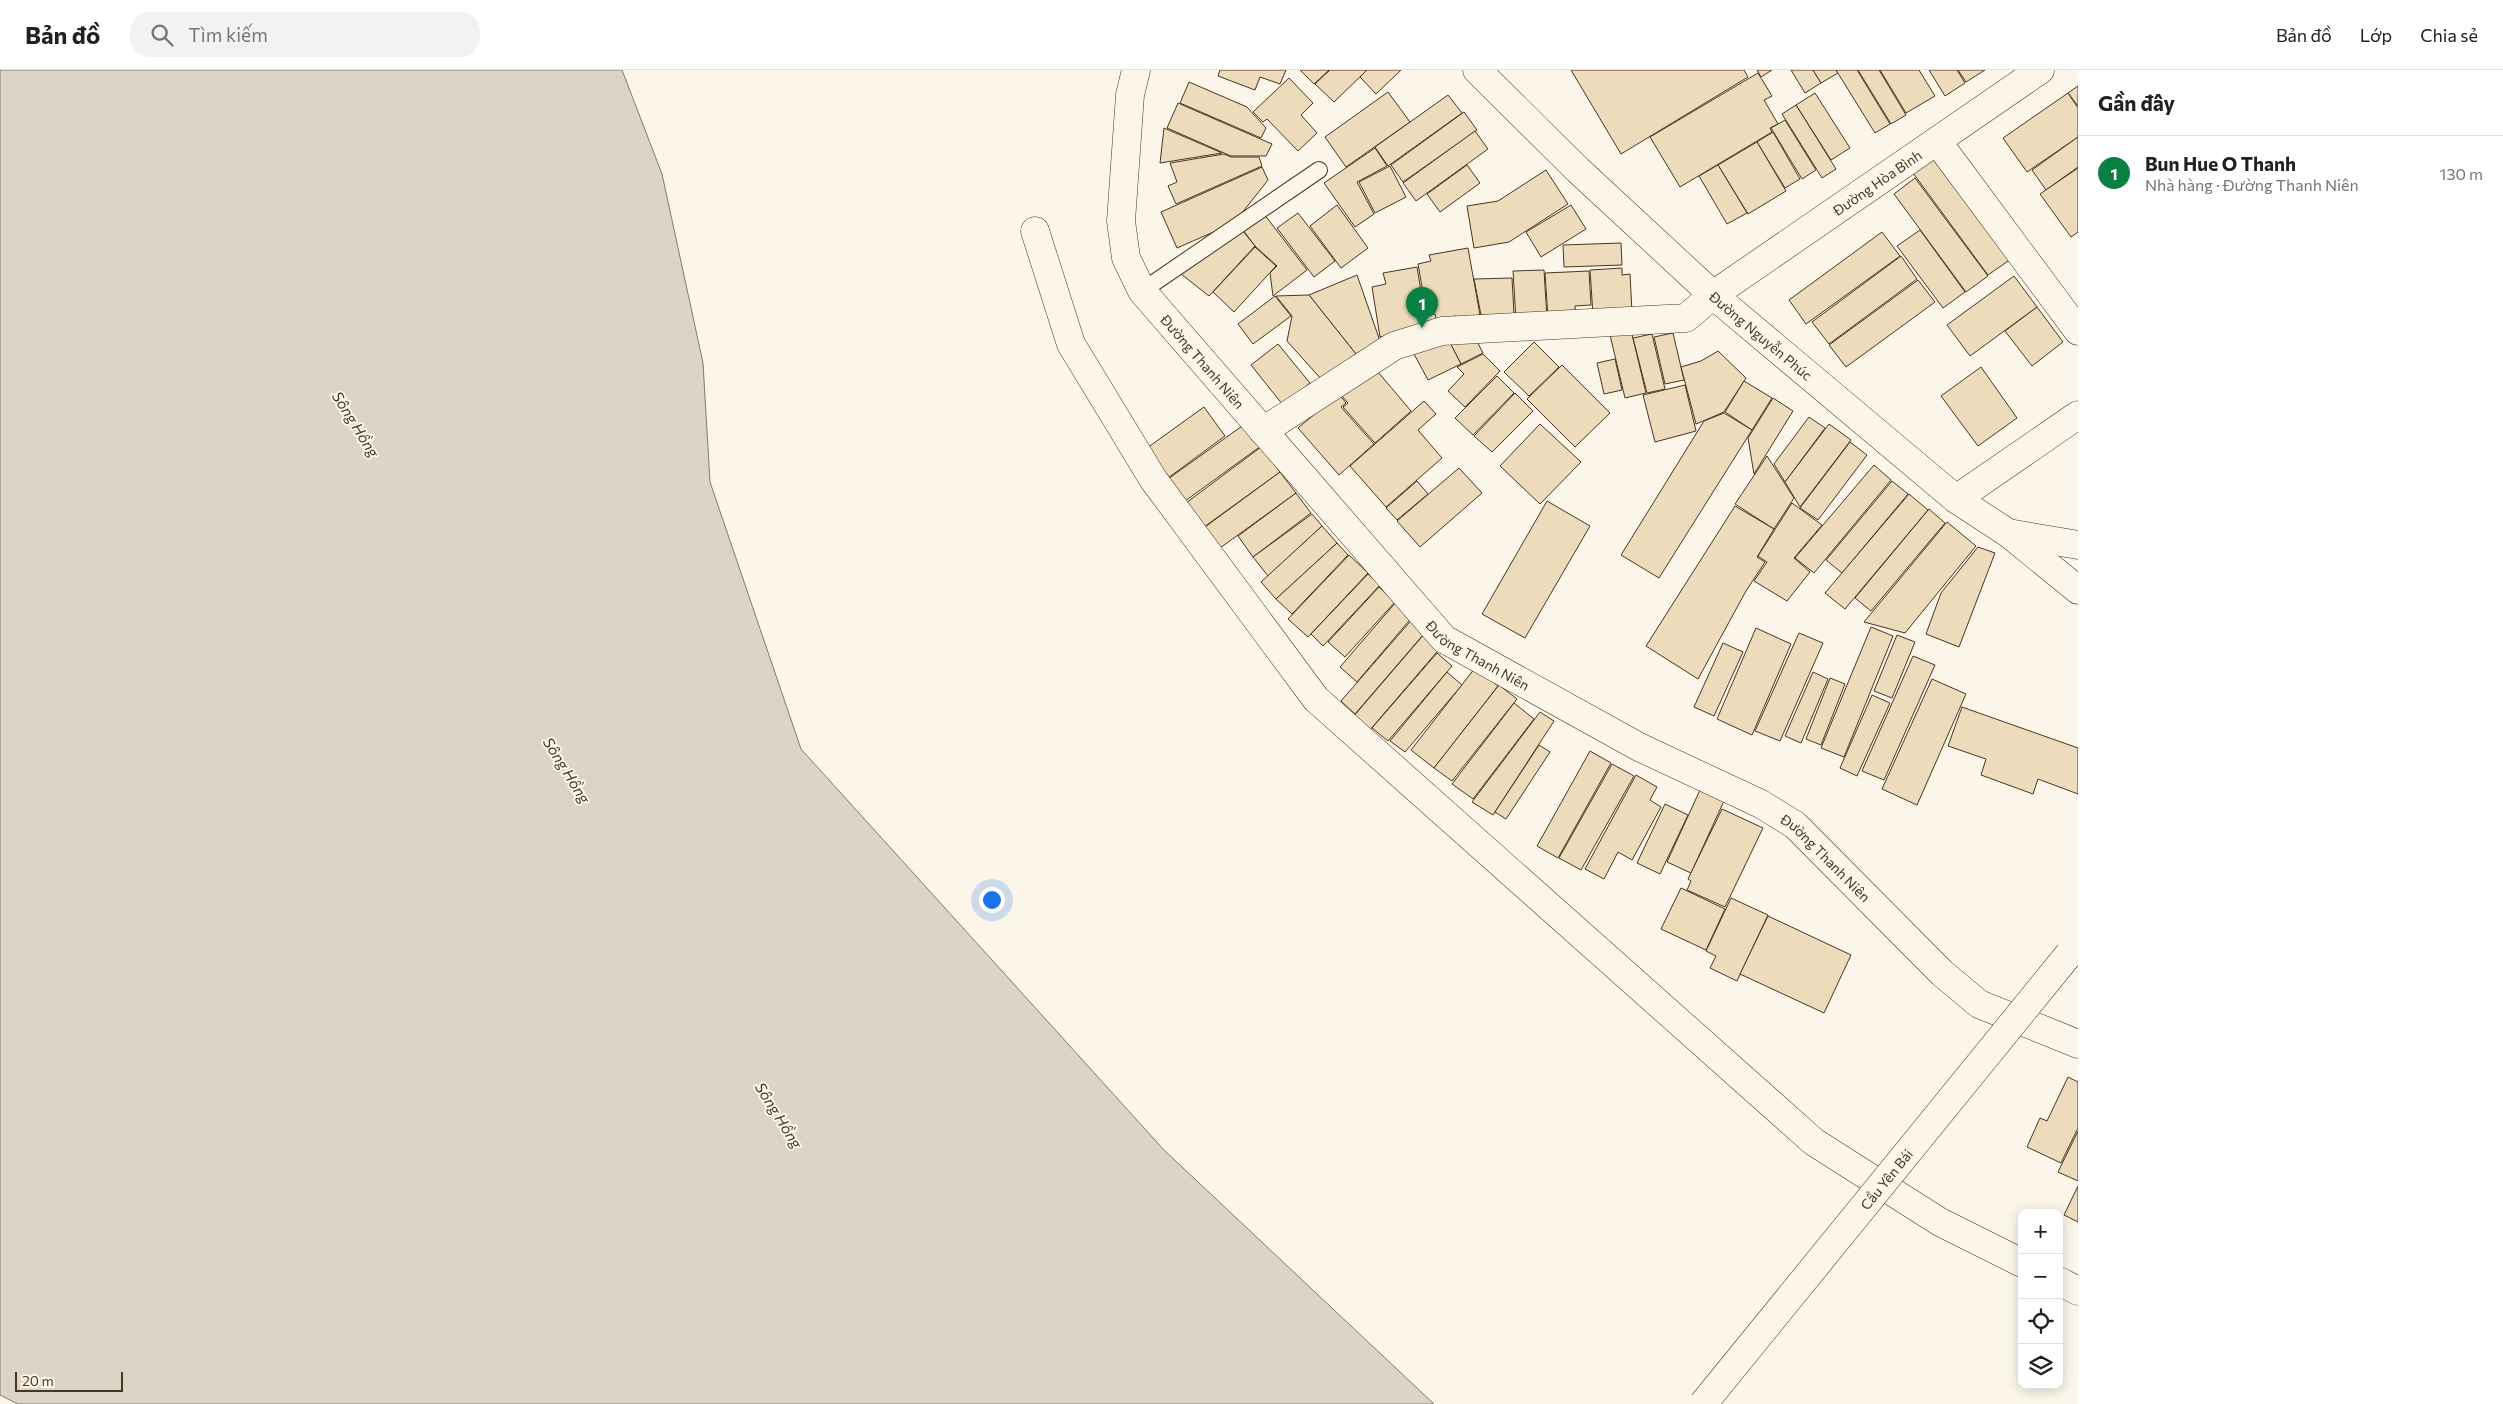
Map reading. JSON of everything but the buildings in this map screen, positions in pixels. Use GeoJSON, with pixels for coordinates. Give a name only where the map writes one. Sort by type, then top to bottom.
{"type":"FeatureCollection","features":[{"type":"Feature","properties":{"kind":"street","name":"Đường Thanh Niên"},"geometry":{"type":"LineString","coordinates":[[1136,70],[1130,94],[1121,221],[1126,258],[1142,292],[1444,639],[1639,747],[1761,804],[1795,825],[1942,973],[1979,1004],[2078,1044]]}},
{"type":"Feature","properties":{"kind":"street","name":"Đường Nguyễn Phúc"},"geometry":{"type":"LineString","coordinates":[[1477,70],[1578,170],[1713,295],[1956,499],[2008,533],[2078,545]]}},
{"type":"Feature","properties":{"kind":"street","name":"Đường Hòa Bình"},"geometry":{"type":"LineString","coordinates":[[1263,431],[1394,346],[1442,331],[1686,318],[1713,295],[2040,70]]}},
{"type":"Feature","properties":{"kind":"street"},"geometry":{"type":"LineString","coordinates":[[1937,141],[2078,330]]}},
{"type":"Feature","properties":{"kind":"street"},"geometry":{"type":"LineString","coordinates":[[1035,231],[1071,344],[1153,479],[1316,699],[1814,1142],[1940,1222],[2018,1261]]}},
{"type":"Feature","properties":{"kind":"street"},"geometry":{"type":"LineString","coordinates":[[1956,499],[2078,415]]}},
{"type":"Feature","properties":{"kind":"street"},"geometry":{"type":"LineString","coordinates":[[2008,533],[2078,590]]}},
{"type":"Feature","properties":{"kind":"street","name":"Cầu Yên Bái"},"geometry":{"type":"LineString","coordinates":[[1703,1404],[2073,948]]}},
{"type":"Feature","properties":{"kind":"street"},"geometry":{"type":"LineString","coordinates":[[2063,1283],[2078,1291]]}},
{"type":"Feature","properties":{"kind":"lane"},"geometry":{"type":"LineString","coordinates":[[1142,292],[1319,170]]}},
{"type":"Feature","properties":{"kind":"water","name":"Sông Hồng"},"geometry":{"type":"Polygon","coordinates":[[[0,70],[622,70],[662,174],[703,363],[710,482],[801,749],[1164,1150],[1434,1404],[18,1404],[0,1395],[0,70]]]}},
{"type":"Feature","properties":{"kind":"place","name":"Bun Hue O Thanh"},"geometry":{"type":"Point","coordinates":[1422,328]}}]}
